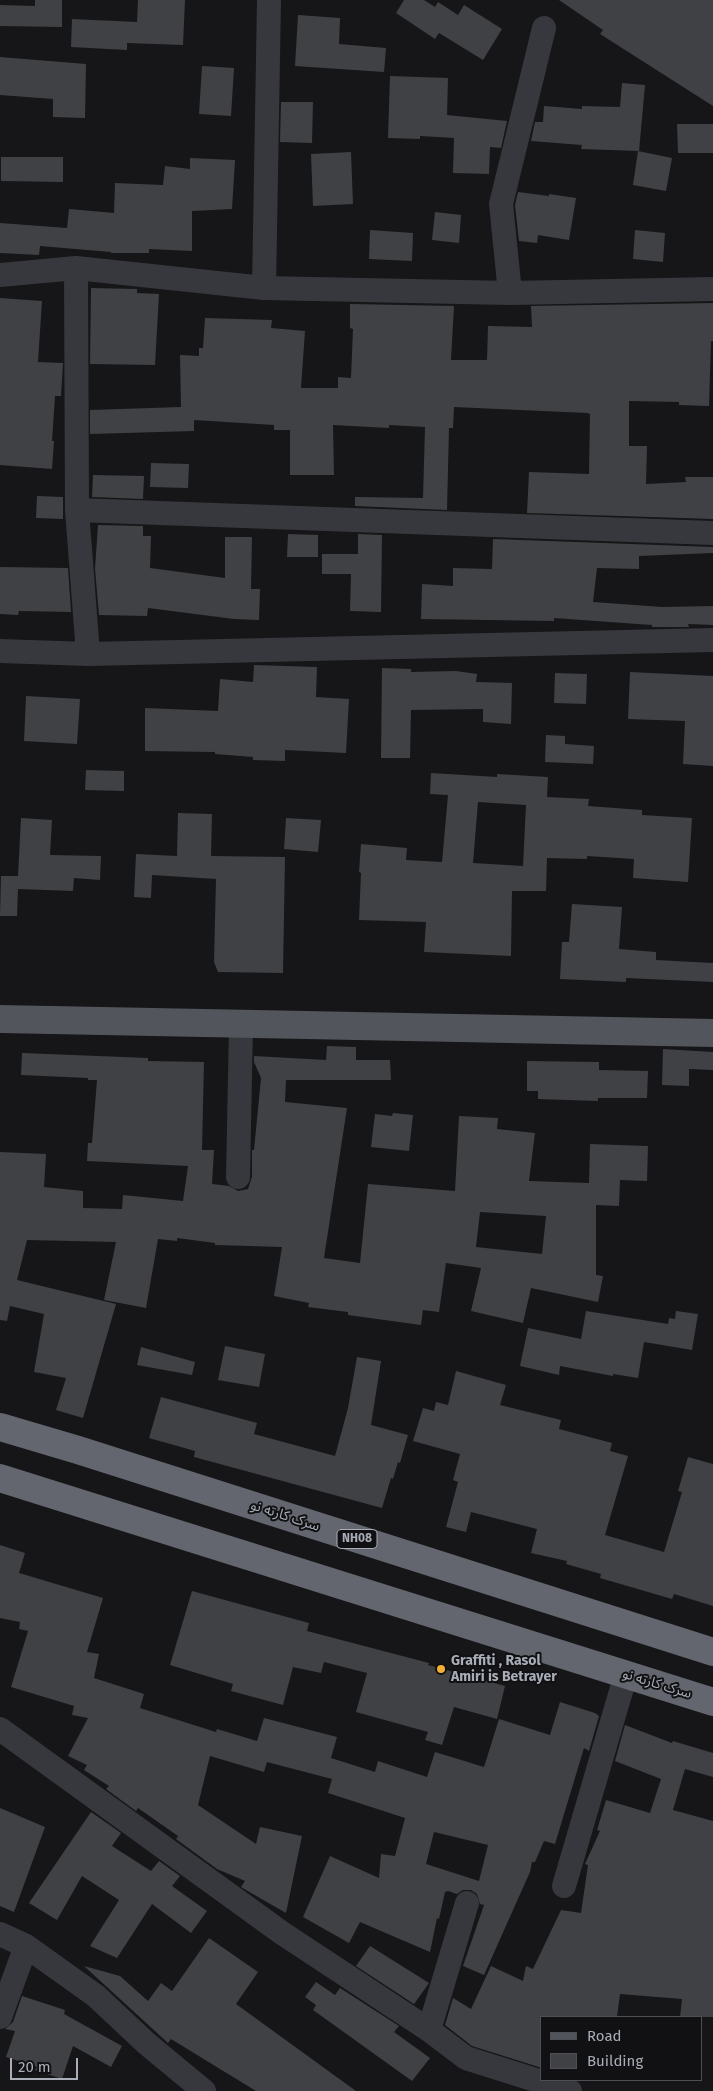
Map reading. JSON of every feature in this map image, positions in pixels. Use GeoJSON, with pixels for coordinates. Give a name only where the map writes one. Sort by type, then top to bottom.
{"type":"FeatureCollection","features":[{"type":"Feature","properties":{"kind":"highway","name":"سرک کارته نو"},"geometry":{"type":"LineString","coordinates":[[0,1427],[78,1450],[713,1652]]}},
{"type":"Feature","properties":{"kind":"highway","name":"سرک کارته نو"},"geometry":{"type":"LineString","coordinates":[[0,1478],[713,1702]]}},
{"type":"Feature","properties":{"kind":"main road"},"geometry":{"type":"LineString","coordinates":[[0,1019],[713,1033]]}},
{"type":"Feature","properties":{"kind":"street"},"geometry":{"type":"LineString","coordinates":[[264,288],[269,0]]}},
{"type":"Feature","properties":{"kind":"street"},"geometry":{"type":"LineString","coordinates":[[510,293],[501,204],[544,28]]}},
{"type":"Feature","properties":{"kind":"street"},"geometry":{"type":"LineString","coordinates":[[76,268],[77,510],[88,654]]}},
{"type":"Feature","properties":{"kind":"street"},"geometry":{"type":"LineString","coordinates":[[0,275],[76,268],[264,288],[510,293],[713,289]]}},
{"type":"Feature","properties":{"kind":"street"},"geometry":{"type":"LineString","coordinates":[[77,510],[713,533]]}},
{"type":"Feature","properties":{"kind":"street"},"geometry":{"type":"LineString","coordinates":[[0,651],[88,654],[713,640]]}},
{"type":"Feature","properties":{"kind":"street"},"geometry":{"type":"LineString","coordinates":[[238,1177],[241,1025]]}},
{"type":"Feature","properties":{"kind":"street"},"geometry":{"type":"LineString","coordinates":[[564,1886],[626,1674]]}},
{"type":"Feature","properties":{"kind":"street"},"geometry":{"type":"LineString","coordinates":[[0,1729],[282,1933],[429,2030],[466,2058],[570,2091]]}},
{"type":"Feature","properties":{"kind":"street"},"geometry":{"type":"LineString","coordinates":[[429,2030],[467,1903]]}},
{"type":"Feature","properties":{"kind":"street"},"geometry":{"type":"LineString","coordinates":[[0,1934],[26,1946],[96,1996],[146,2043],[204,2091]]}},
{"type":"Feature","properties":{"kind":"street"},"geometry":{"type":"LineString","coordinates":[[0,2017],[26,1946]]}},
{"type":"Feature","properties":{"kind":"building"},"geometry":{"type":"Polygon","coordinates":[[[35,0],[62,0],[62,27],[0,26],[0,5],[35,6],[35,0]]]}},
{"type":"Feature","properties":{"kind":"building"},"geometry":{"type":"Polygon","coordinates":[[[138,0],[185,0],[183,45],[127,43],[127,50],[71,47],[72,19],[137,22],[138,0]]]}},
{"type":"Feature","properties":{"kind":"building"},"geometry":{"type":"Polygon","coordinates":[[[404,0],[424,0],[435,7],[438,2],[458,15],[464,5],[502,29],[483,60],[439,33],[435,39],[396,13],[404,0]]]}},
{"type":"Feature","properties":{"kind":"building"},"geometry":{"type":"Polygon","coordinates":[[[559,0],[713,0],[713,106],[600,34],[603,30],[559,0]]]}},
{"type":"Feature","properties":{"kind":"building"},"geometry":{"type":"Polygon","coordinates":[[[298,15],[340,18],[339,44],[386,48],[384,72],[295,66],[298,15]]]}},
{"type":"Feature","properties":{"kind":"building"},"geometry":{"type":"Polygon","coordinates":[[[0,57],[86,64],[85,118],[53,117],[53,99],[0,95],[0,57]]]}},
{"type":"Feature","properties":{"kind":"building"},"geometry":{"type":"Polygon","coordinates":[[[202,66],[234,68],[231,116],[199,114],[202,66]]]}},
{"type":"Feature","properties":{"kind":"building"},"geometry":{"type":"Polygon","coordinates":[[[390,76],[448,78],[447,115],[507,121],[501,148],[490,147],[489,174],[453,173],[454,138],[420,136],[420,139],[388,138],[390,76]]]}},
{"type":"Feature","properties":{"kind":"building"},"geometry":{"type":"Polygon","coordinates":[[[622,83],[645,85],[639,151],[581,149],[582,145],[531,141],[535,122],[543,122],[544,106],[582,109],[582,106],[620,107],[622,83]]]}},
{"type":"Feature","properties":{"kind":"building"},"geometry":{"type":"Polygon","coordinates":[[[281,102],[313,102],[312,143],[280,142],[281,102]]]}},
{"type":"Feature","properties":{"kind":"building"},"geometry":{"type":"Polygon","coordinates":[[[677,124],[713,124],[713,153],[678,153],[677,124]]]}},
{"type":"Feature","properties":{"kind":"building"},"geometry":{"type":"Polygon","coordinates":[[[638,151],[672,158],[666,191],[633,185],[638,151]]]}},
{"type":"Feature","properties":{"kind":"building"},"geometry":{"type":"Polygon","coordinates":[[[351,152],[353,204],[313,206],[311,154],[351,152]]]}},
{"type":"Feature","properties":{"kind":"building"},"geometry":{"type":"Polygon","coordinates":[[[1,157],[63,157],[63,182],[1,181],[1,157]]]}},
{"type":"Feature","properties":{"kind":"building"},"geometry":{"type":"Polygon","coordinates":[[[190,158],[235,160],[232,209],[192,211],[192,251],[149,249],[149,253],[111,253],[40,246],[39,255],[0,253],[0,223],[67,228],[69,209],[114,213],[115,183],[163,185],[165,166],[190,169],[190,158]]]}},
{"type":"Feature","properties":{"kind":"building"},"geometry":{"type":"Polygon","coordinates":[[[518,192],[576,198],[569,240],[538,235],[537,243],[519,241],[515,205],[518,192]]]}},
{"type":"Feature","properties":{"kind":"building"},"geometry":{"type":"Polygon","coordinates":[[[435,212],[461,215],[459,243],[432,240],[435,212]]]}},
{"type":"Feature","properties":{"kind":"building"},"geometry":{"type":"Polygon","coordinates":[[[370,230],[413,233],[412,261],[369,259],[370,230]]]}},
{"type":"Feature","properties":{"kind":"building"},"geometry":{"type":"Polygon","coordinates":[[[635,230],[665,233],[663,262],[633,259],[635,230]]]}},
{"type":"Feature","properties":{"kind":"building"},"geometry":{"type":"Polygon","coordinates":[[[91,288],[137,289],[137,293],[159,294],[155,365],[90,364],[91,288]]]}},
{"type":"Feature","properties":{"kind":"building"},"geometry":{"type":"Polygon","coordinates":[[[0,298],[42,301],[38,362],[63,363],[61,396],[55,396],[52,469],[0,465],[0,298]]]}},
{"type":"Feature","properties":{"kind":"building"},"geometry":{"type":"Polygon","coordinates":[[[713,303],[709,406],[679,405],[679,402],[629,401],[629,446],[647,446],[646,484],[686,482],[685,477],[713,477],[713,519],[527,513],[529,472],[589,474],[590,414],[587,413],[454,407],[453,428],[449,428],[447,510],[355,506],[355,497],[423,498],[425,427],[389,425],[389,428],[333,425],[334,475],[290,475],[290,430],[274,430],[274,425],[194,420],[194,431],[90,434],[90,410],[181,407],[180,355],[199,356],[199,348],[203,348],[205,318],[272,320],[271,328],[305,331],[301,388],[338,388],[338,377],[351,378],[353,329],[350,328],[350,304],[454,306],[451,360],[487,360],[488,326],[532,327],[531,306],[713,303]]]}},
{"type":"Feature","properties":{"kind":"building"},"geometry":{"type":"Polygon","coordinates":[[[151,463],[189,464],[188,488],[150,487],[151,463]]]}},
{"type":"Feature","properties":{"kind":"building"},"geometry":{"type":"Polygon","coordinates":[[[93,475],[144,476],[143,499],[92,497],[93,475]]]}},
{"type":"Feature","properties":{"kind":"building"},"geometry":{"type":"Polygon","coordinates":[[[37,496],[63,497],[63,519],[36,518],[37,496]]]}},
{"type":"Feature","properties":{"kind":"building"},"geometry":{"type":"Polygon","coordinates":[[[98,525],[143,526],[143,536],[151,536],[150,568],[225,578],[225,537],[252,537],[251,589],[260,589],[259,620],[234,619],[148,608],[147,616],[99,615],[95,569],[98,525]]]}},
{"type":"Feature","properties":{"kind":"building"},"geometry":{"type":"Polygon","coordinates":[[[288,534],[318,535],[318,557],[287,557],[288,534]]]}},
{"type":"Feature","properties":{"kind":"building"},"geometry":{"type":"Polygon","coordinates":[[[358,534],[382,535],[381,612],[350,611],[351,574],[322,574],[322,554],[358,554],[358,534]]]}},
{"type":"Feature","properties":{"kind":"building"},"geometry":{"type":"Polygon","coordinates":[[[493,539],[713,547],[713,553],[639,556],[639,569],[597,568],[593,602],[662,607],[713,606],[713,625],[688,624],[689,627],[652,627],[652,625],[554,618],[554,621],[421,619],[422,584],[453,586],[453,568],[492,569],[493,539]]]}},
{"type":"Feature","properties":{"kind":"building"},"geometry":{"type":"Polygon","coordinates":[[[0,567],[68,568],[71,612],[19,611],[18,615],[0,614],[0,567]]]}},
{"type":"Feature","properties":{"kind":"building"},"geometry":{"type":"Polygon","coordinates":[[[254,665],[317,667],[316,697],[349,699],[346,753],[285,750],[285,761],[253,760],[253,757],[215,754],[215,752],[145,751],[145,708],[218,711],[220,679],[253,682],[254,665]]]}},
{"type":"Feature","properties":{"kind":"building"},"geometry":{"type":"Polygon","coordinates":[[[382,668],[411,669],[411,672],[456,671],[477,674],[476,682],[512,683],[511,724],[483,722],[483,709],[411,710],[410,758],[381,758],[382,668]]]}},
{"type":"Feature","properties":{"kind":"building"},"geometry":{"type":"Polygon","coordinates":[[[630,672],[713,676],[713,766],[683,764],[685,721],[628,719],[630,672]]]}},
{"type":"Feature","properties":{"kind":"building"},"geometry":{"type":"Polygon","coordinates":[[[555,673],[587,674],[586,704],[554,703],[555,673]]]}},
{"type":"Feature","properties":{"kind":"building"},"geometry":{"type":"Polygon","coordinates":[[[26,696],[80,699],[77,744],[24,741],[26,696]]]}},
{"type":"Feature","properties":{"kind":"building"},"geometry":{"type":"Polygon","coordinates":[[[546,735],[565,736],[565,744],[594,746],[593,764],[545,762],[546,735]]]}},
{"type":"Feature","properties":{"kind":"building"},"geometry":{"type":"Polygon","coordinates":[[[86,770],[124,771],[124,791],[85,790],[86,770]]]}},
{"type":"Feature","properties":{"kind":"building"},"geometry":{"type":"Polygon","coordinates":[[[431,773],[497,777],[497,774],[548,777],[547,797],[589,799],[588,806],[642,810],[642,815],[692,818],[688,882],[633,878],[634,859],[587,856],[587,859],[547,858],[546,891],[512,891],[511,956],[424,952],[426,922],[359,920],[361,873],[359,872],[361,844],[407,848],[406,860],[442,862],[448,795],[430,794],[431,773]],[[478,802],[473,863],[523,866],[526,805],[478,802]]]}},
{"type":"Feature","properties":{"kind":"building"},"geometry":{"type":"Polygon","coordinates":[[[178,813],[212,814],[211,856],[285,857],[283,973],[218,972],[214,962],[216,879],[152,875],[151,898],[134,897],[136,854],[177,856],[178,813]]]}},
{"type":"Feature","properties":{"kind":"building"},"geometry":{"type":"Polygon","coordinates":[[[21,818],[52,820],[50,855],[101,856],[100,880],[74,878],[73,891],[18,889],[17,916],[0,916],[1,876],[18,876],[21,818]]]}},
{"type":"Feature","properties":{"kind":"building"},"geometry":{"type":"Polygon","coordinates":[[[286,818],[321,820],[318,852],[284,849],[286,818]]]}},
{"type":"Feature","properties":{"kind":"building"},"geometry":{"type":"Polygon","coordinates":[[[572,904],[622,907],[619,949],[656,952],[656,960],[713,963],[713,982],[626,978],[626,982],[560,979],[562,942],[569,942],[572,904]]]}},
{"type":"Feature","properties":{"kind":"building"},"geometry":{"type":"Polygon","coordinates":[[[327,1046],[356,1047],[356,1060],[390,1060],[391,1080],[286,1080],[285,1102],[347,1108],[324,1258],[360,1263],[368,1184],[455,1191],[459,1116],[498,1118],[497,1129],[535,1133],[529,1181],[589,1183],[590,1144],[648,1146],[647,1181],[620,1180],[619,1206],[596,1205],[596,1275],[603,1276],[598,1302],[531,1288],[523,1323],[471,1311],[481,1268],[446,1263],[439,1312],[423,1310],[421,1325],[348,1315],[348,1312],[308,1307],[309,1303],[274,1296],[282,1247],[215,1245],[215,1243],[177,1238],[177,1241],[158,1239],[146,1308],[104,1300],[116,1242],[27,1240],[17,1280],[116,1304],[83,1418],[56,1410],[66,1378],[34,1372],[44,1314],[10,1306],[7,1321],[0,1320],[0,1152],[46,1154],[44,1187],[83,1191],[83,1208],[122,1209],[123,1195],[183,1201],[188,1166],[87,1161],[88,1143],[92,1143],[97,1080],[21,1075],[22,1053],[148,1058],[148,1061],[204,1062],[202,1150],[214,1150],[212,1184],[229,1186],[238,1191],[248,1189],[252,1177],[252,1150],[254,1150],[261,1078],[254,1062],[254,1056],[326,1060],[327,1046]],[[480,1212],[476,1247],[542,1254],[546,1216],[480,1212]]]}},
{"type":"Feature","properties":{"kind":"building"},"geometry":{"type":"Polygon","coordinates":[[[663,1049],[713,1052],[713,1070],[689,1069],[689,1086],[662,1085],[663,1049]]]}},
{"type":"Feature","properties":{"kind":"building"},"geometry":{"type":"Polygon","coordinates":[[[527,1061],[599,1062],[599,1070],[648,1071],[647,1098],[598,1098],[598,1101],[538,1099],[538,1091],[527,1091],[527,1061]]]}},
{"type":"Feature","properties":{"kind":"building"},"geometry":{"type":"Polygon","coordinates":[[[393,1113],[413,1115],[409,1151],[371,1147],[375,1114],[392,1116],[393,1113]]]}},
{"type":"Feature","properties":{"kind":"building"},"geometry":{"type":"Polygon","coordinates":[[[586,1311],[668,1324],[669,1318],[675,1319],[676,1311],[698,1314],[692,1350],[644,1342],[638,1378],[613,1374],[613,1376],[560,1366],[559,1375],[520,1366],[528,1328],[581,1339],[586,1311]]]}},
{"type":"Feature","properties":{"kind":"building"},"geometry":{"type":"Polygon","coordinates":[[[225,1346],[265,1354],[259,1387],[218,1380],[225,1346]]]}},
{"type":"Feature","properties":{"kind":"building"},"geometry":{"type":"Polygon","coordinates":[[[141,1347],[195,1362],[192,1375],[137,1365],[141,1347]]]}},
{"type":"Feature","properties":{"kind":"building"},"geometry":{"type":"Polygon","coordinates":[[[357,1357],[381,1361],[371,1425],[408,1435],[400,1463],[398,1462],[393,1479],[391,1478],[382,1508],[194,1457],[195,1451],[149,1438],[161,1397],[257,1423],[254,1434],[335,1456],[348,1408],[357,1357]]]}},
{"type":"Feature","properties":{"kind":"building"},"geometry":{"type":"Polygon","coordinates":[[[456,1371],[506,1385],[500,1405],[561,1420],[559,1429],[612,1443],[610,1451],[628,1456],[605,1535],[664,1552],[682,1492],[678,1491],[688,1457],[713,1464],[713,1606],[674,1594],[672,1599],[600,1578],[601,1574],[566,1564],[567,1561],[531,1553],[537,1529],[471,1512],[466,1532],[446,1527],[458,1482],[453,1480],[460,1454],[413,1441],[423,1408],[434,1411],[436,1402],[448,1405],[456,1371]]]}},
{"type":"Feature","properties":{"kind":"building"},"geometry":{"type":"Polygon","coordinates":[[[0,1545],[25,1553],[19,1573],[103,1598],[87,1652],[99,1654],[94,1678],[144,1694],[140,1708],[216,1732],[217,1729],[257,1741],[264,1718],[337,1737],[331,1758],[375,1772],[378,1761],[427,1777],[435,1752],[484,1767],[499,1719],[550,1735],[560,1702],[599,1716],[589,1751],[584,1748],[555,1844],[544,1841],[535,1862],[532,1862],[530,1872],[484,1975],[463,1966],[484,1905],[480,1904],[477,1894],[471,1890],[463,1890],[457,1894],[445,1892],[430,1952],[360,1922],[349,1943],[303,1917],[330,1856],[379,1878],[381,1854],[395,1856],[405,1818],[328,1793],[332,1779],[267,1762],[264,1772],[210,1756],[198,1805],[256,1844],[260,1827],[302,1836],[286,1913],[241,1887],[245,1881],[217,1869],[176,1839],[178,1836],[138,1808],[136,1811],[106,1789],[109,1786],[84,1770],[87,1765],[68,1756],[88,1718],[72,1715],[74,1706],[11,1687],[28,1631],[19,1629],[20,1622],[0,1618],[0,1545]],[[434,1832],[426,1864],[479,1881],[488,1845],[434,1832]]]}},
{"type":"Feature","properties":{"kind":"building"},"geometry":{"type":"Polygon","coordinates":[[[192,1591],[309,1623],[307,1631],[429,1663],[428,1665],[505,1686],[497,1719],[454,1707],[442,1745],[425,1740],[428,1732],[356,1712],[367,1673],[324,1662],[321,1673],[293,1667],[283,1705],[231,1691],[233,1684],[170,1665],[192,1591]]]}},
{"type":"Feature","properties":{"kind":"building"},"geometry":{"type":"Polygon","coordinates":[[[625,1725],[672,1743],[673,1741],[713,1753],[713,1777],[685,1769],[673,1810],[713,1821],[713,2017],[680,2016],[682,1999],[620,1994],[617,2016],[540,2016],[540,2067],[472,2046],[445,2025],[453,1998],[471,2009],[491,1966],[523,1981],[526,1966],[533,1969],[561,1910],[581,1913],[588,1865],[585,1864],[600,1831],[597,1830],[606,1800],[650,1813],[661,1779],[615,1761],[625,1725]]]}},
{"type":"Feature","properties":{"kind":"building"},"geometry":{"type":"Polygon","coordinates":[[[0,1808],[45,1827],[14,1912],[0,1906],[0,1808]]]}},
{"type":"Feature","properties":{"kind":"building"},"geometry":{"type":"Polygon","coordinates":[[[91,1812],[121,1833],[112,1846],[151,1871],[159,1861],[180,1876],[172,1886],[207,1911],[191,1933],[152,1904],[117,1958],[90,1946],[119,1900],[82,1876],[57,1920],[29,1903],[91,1812]]]}},
{"type":"Feature","properties":{"kind":"building"},"geometry":{"type":"Polygon","coordinates":[[[209,1938],[258,1972],[236,2004],[356,2091],[256,2091],[171,2039],[168,2043],[84,1966],[120,1976],[148,2001],[161,1983],[172,1991],[209,1938]]]}},
{"type":"Feature","properties":{"kind":"building"},"geometry":{"type":"Polygon","coordinates":[[[370,1946],[429,1983],[414,2004],[356,1966],[370,1946]]]}},
{"type":"Feature","properties":{"kind":"building"},"geometry":{"type":"Polygon","coordinates":[[[316,1982],[335,1995],[340,1988],[399,2026],[394,2032],[430,2058],[412,2081],[313,2010],[316,2005],[305,1997],[316,1982]]]}},
{"type":"Feature","properties":{"kind":"building"},"geometry":{"type":"Polygon","coordinates":[[[22,1996],[65,2010],[64,2014],[122,2046],[111,2067],[73,2046],[62,2079],[35,2070],[37,2067],[6,2057],[15,2031],[5,2029],[13,2022],[22,1996]]]}},
{"type":"Feature","properties":{"kind":"place","name":"Graffiti , Rasol Amiri is Betrayer"},"geometry":{"type":"Point","coordinates":[441,1669]}}]}
